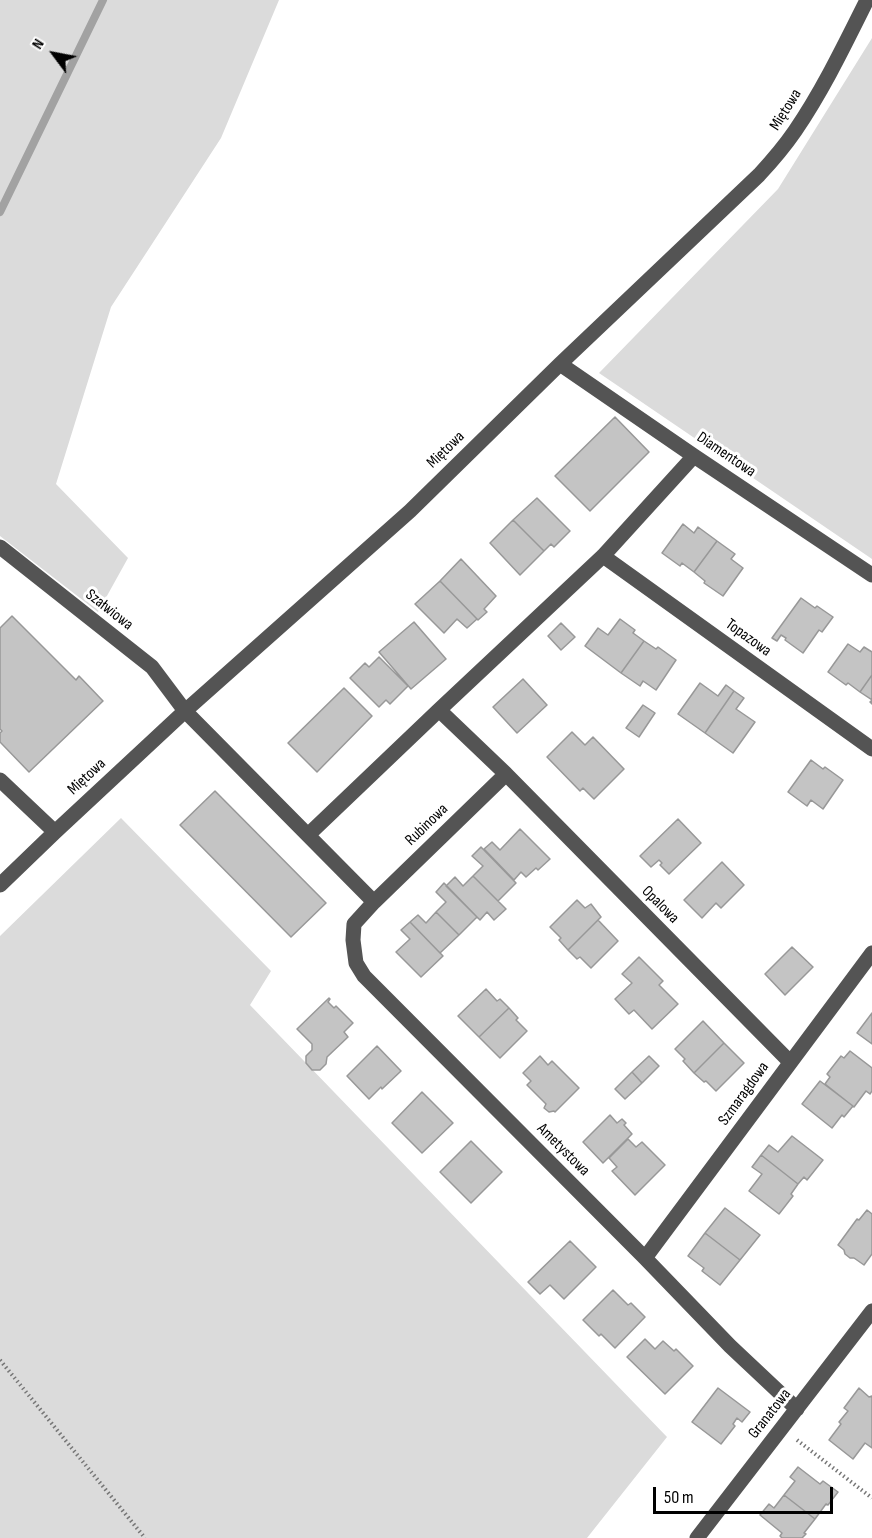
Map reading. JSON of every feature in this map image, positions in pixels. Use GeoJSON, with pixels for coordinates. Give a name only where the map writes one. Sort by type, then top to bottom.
{"type":"FeatureCollection","features":[{"type":"Feature","properties":{"kind":"street","name":"Miętowa"},"geometry":{"type":"LineString","coordinates":[[0,885],[185,711],[410,511],[560,364],[759,175],[795,131],[831,70],[867,0]]}},
{"type":"Feature","properties":{"kind":"street","name":"Diamentowa"},"geometry":{"type":"LineString","coordinates":[[560,364],[872,575]]}},
{"type":"Feature","properties":{"kind":"street"},"geometry":{"type":"LineString","coordinates":[[308,835],[603,556],[694,456]]}},
{"type":"Feature","properties":{"kind":"street","name":"Szałwiowa"},"geometry":{"type":"LineString","coordinates":[[0,547],[152,667],[185,711]]}},
{"type":"Feature","properties":{"kind":"street","name":"Topazowa"},"geometry":{"type":"LineString","coordinates":[[603,556],[872,749]]}},
{"type":"Feature","properties":{"kind":"street"},"geometry":{"type":"LineString","coordinates":[[439,710],[506,774]]}},
{"type":"Feature","properties":{"kind":"street"},"geometry":{"type":"LineString","coordinates":[[185,711],[374,902]]}},
{"type":"Feature","properties":{"kind":"street","name":"Rubinowa"},"geometry":{"type":"LineString","coordinates":[[374,902],[506,774]]}},
{"type":"Feature","properties":{"kind":"street","name":"Opalowa"},"geometry":{"type":"LineString","coordinates":[[506,774],[790,1062]]}},
{"type":"Feature","properties":{"kind":"street"},"geometry":{"type":"LineString","coordinates":[[0,780],[55,832]]}},
{"type":"Feature","properties":{"kind":"street","name":"Ametystowa"},"geometry":{"type":"LineString","coordinates":[[374,902],[354,924],[352,940],[356,963],[364,976],[730,1346],[797,1409]]}},
{"type":"Feature","properties":{"kind":"street","name":"Szmaragdowa"},"geometry":{"type":"LineString","coordinates":[[645,1258],[872,953]]}},
{"type":"Feature","properties":{"kind":"street","name":"Granatowa"},"geometry":{"type":"LineString","coordinates":[[697,1538],[872,1311]]}},
{"type":"Feature","properties":{"kind":"path"},"geometry":{"type":"LineString","coordinates":[[0,1360],[145,1538]]}},
{"type":"Feature","properties":{"kind":"path"},"geometry":{"type":"LineString","coordinates":[[782,1428],[872,1498]]}},
{"type":"Feature","properties":{"kind":"shaded area"},"geometry":{"type":"Polygon","coordinates":[[[0,0],[279,0],[221,138],[111,307],[56,484],[128,558],[98,612],[0,536],[0,0]]]}},
{"type":"Feature","properties":{"kind":"shaded area"},"geometry":{"type":"Polygon","coordinates":[[[872,38],[872,559],[599,373],[778,189],[872,38]]]}},
{"type":"Feature","properties":{"kind":"shaded area"},"geometry":{"type":"Polygon","coordinates":[[[121,818],[271,971],[250,1005],[667,1437],[587,1538],[0,1538],[0,936],[121,818]]]}},
{"type":"Feature","properties":{"kind":"building"},"geometry":{"type":"Polygon","coordinates":[[[615,417],[649,452],[590,511],[555,476],[615,417]]]}},
{"type":"Feature","properties":{"kind":"building"},"geometry":{"type":"Polygon","coordinates":[[[537,498],[570,531],[554,547],[551,544],[544,551],[513,520],[537,498]]]}},
{"type":"Feature","properties":{"kind":"building"},"geometry":{"type":"Polygon","coordinates":[[[513,520],[544,551],[520,575],[490,543],[513,520]]]}},
{"type":"Feature","properties":{"kind":"building"},"geometry":{"type":"Polygon","coordinates":[[[683,524],[694,533],[698,527],[717,541],[694,572],[682,563],[680,566],[662,553],[683,524]]]}},
{"type":"Feature","properties":{"kind":"building"},"geometry":{"type":"Polygon","coordinates":[[[717,541],[735,554],[731,559],[743,568],[723,596],[704,583],[705,581],[694,572],[717,541]]]}},
{"type":"Feature","properties":{"kind":"building"},"geometry":{"type":"Polygon","coordinates":[[[461,559],[496,596],[484,609],[487,612],[478,620],[440,581],[461,559]]]}},
{"type":"Feature","properties":{"kind":"building"},"geometry":{"type":"Polygon","coordinates":[[[440,581],[477,619],[467,628],[457,619],[444,633],[415,604],[440,581]]]}},
{"type":"Feature","properties":{"kind":"building"},"geometry":{"type":"Polygon","coordinates":[[[801,598],[833,617],[822,632],[819,630],[803,653],[781,635],[777,641],[772,638],[801,598]]]}},
{"type":"Feature","properties":{"kind":"building"},"geometry":{"type":"Polygon","coordinates":[[[12,616],[76,680],[79,676],[103,701],[29,772],[0,742],[2,731],[0,729],[0,628],[12,616]]]}},
{"type":"Feature","properties":{"kind":"building"},"geometry":{"type":"Polygon","coordinates":[[[620,619],[635,630],[633,633],[644,641],[621,673],[585,646],[598,628],[608,635],[620,619]]]}},
{"type":"Feature","properties":{"kind":"building"},"geometry":{"type":"Polygon","coordinates":[[[414,622],[446,659],[411,689],[379,652],[414,622]]]}},
{"type":"Feature","properties":{"kind":"building"},"geometry":{"type":"Polygon","coordinates":[[[561,623],[575,637],[561,650],[548,636],[561,623]]]}},
{"type":"Feature","properties":{"kind":"building"},"geometry":{"type":"Polygon","coordinates":[[[644,641],[656,649],[658,647],[676,660],[656,690],[643,681],[640,686],[621,673],[644,641]]]}},
{"type":"Feature","properties":{"kind":"building"},"geometry":{"type":"Polygon","coordinates":[[[848,644],[860,652],[864,647],[872,652],[872,675],[860,692],[828,672],[848,644]]]}},
{"type":"Feature","properties":{"kind":"building"},"geometry":{"type":"Polygon","coordinates":[[[379,657],[408,686],[390,704],[386,700],[379,707],[350,678],[365,663],[369,667],[379,657]]]}},
{"type":"Feature","properties":{"kind":"building"},"geometry":{"type":"Polygon","coordinates":[[[872,675],[872,700],[860,692],[872,675]]]}},
{"type":"Feature","properties":{"kind":"building"},"geometry":{"type":"Polygon","coordinates":[[[523,679],[547,705],[517,733],[493,707],[523,679]]]}},
{"type":"Feature","properties":{"kind":"building"},"geometry":{"type":"Polygon","coordinates":[[[700,683],[718,696],[726,685],[734,691],[705,733],[678,714],[700,683]]]}},
{"type":"Feature","properties":{"kind":"building"},"geometry":{"type":"Polygon","coordinates":[[[344,688],[372,716],[317,772],[288,743],[344,688]]]}},
{"type":"Feature","properties":{"kind":"building"},"geometry":{"type":"Polygon","coordinates":[[[734,691],[744,698],[736,709],[755,722],[733,753],[705,733],[734,691]]]}},
{"type":"Feature","properties":{"kind":"building"},"geometry":{"type":"Polygon","coordinates":[[[643,705],[655,713],[639,737],[626,728],[643,705]]]}},
{"type":"Feature","properties":{"kind":"building"},"geometry":{"type":"Polygon","coordinates":[[[572,732],[585,745],[593,737],[624,769],[594,799],[583,788],[580,791],[547,757],[572,732]]]}},
{"type":"Feature","properties":{"kind":"building"},"geometry":{"type":"Polygon","coordinates":[[[811,760],[843,780],[823,809],[811,800],[807,806],[788,792],[811,760]]]}},
{"type":"Feature","properties":{"kind":"building"},"geometry":{"type":"Polygon","coordinates":[[[215,791],[326,903],[291,937],[180,825],[215,791]]]}},
{"type":"Feature","properties":{"kind":"building"},"geometry":{"type":"Polygon","coordinates":[[[678,819],[701,843],[669,874],[660,865],[662,863],[659,860],[651,867],[640,856],[678,819]]]}},
{"type":"Feature","properties":{"kind":"building"},"geometry":{"type":"Polygon","coordinates":[[[520,829],[550,859],[526,877],[521,872],[514,880],[484,849],[492,842],[500,850],[520,829]]]}},
{"type":"Feature","properties":{"kind":"building"},"geometry":{"type":"Polygon","coordinates":[[[481,847],[516,883],[498,901],[473,876],[483,866],[472,856],[481,847]]]}},
{"type":"Feature","properties":{"kind":"building"},"geometry":{"type":"Polygon","coordinates":[[[722,862],[744,885],[721,908],[716,903],[702,918],[684,900],[722,862]]]}},
{"type":"Feature","properties":{"kind":"building"},"geometry":{"type":"Polygon","coordinates":[[[473,876],[506,909],[494,920],[487,912],[480,920],[446,886],[455,877],[463,886],[473,876]]]}},
{"type":"Feature","properties":{"kind":"building"},"geometry":{"type":"Polygon","coordinates":[[[444,883],[477,917],[459,935],[436,912],[446,902],[436,892],[444,883]]]}},
{"type":"Feature","properties":{"kind":"building"},"geometry":{"type":"Polygon","coordinates":[[[577,900],[585,908],[591,904],[601,917],[568,950],[559,940],[561,938],[550,927],[577,900]]]}},
{"type":"Feature","properties":{"kind":"building"},"geometry":{"type":"Polygon","coordinates":[[[436,912],[459,935],[440,953],[410,922],[418,915],[426,923],[436,912]]]}},
{"type":"Feature","properties":{"kind":"building"},"geometry":{"type":"Polygon","coordinates":[[[598,920],[618,941],[591,968],[580,957],[577,959],[568,950],[598,920]]]}},
{"type":"Feature","properties":{"kind":"building"},"geometry":{"type":"Polygon","coordinates":[[[410,922],[443,956],[421,977],[396,952],[410,939],[401,930],[410,922]]]}},
{"type":"Feature","properties":{"kind":"building"},"geometry":{"type":"Polygon","coordinates":[[[792,947],[813,967],[785,995],[765,974],[792,947]]]}},
{"type":"Feature","properties":{"kind":"building"},"geometry":{"type":"Polygon","coordinates":[[[639,957],[663,981],[659,985],[678,1004],[652,1029],[634,1010],[629,1014],[615,999],[632,983],[622,974],[639,957]]]}},
{"type":"Feature","properties":{"kind":"building"},"geometry":{"type":"Polygon","coordinates":[[[486,989],[497,1001],[500,999],[509,1008],[479,1037],[458,1016],[486,989]]]}},
{"type":"Feature","properties":{"kind":"building"},"geometry":{"type":"Polygon","coordinates":[[[329,998],[328,1002],[334,1008],[336,1006],[353,1023],[344,1032],[348,1037],[327,1057],[326,1064],[320,1070],[312,1070],[306,1063],[306,1056],[312,1050],[312,1044],[297,1029],[329,998]]]}},
{"type":"Feature","properties":{"kind":"building"},"geometry":{"type":"Polygon","coordinates":[[[509,1008],[518,1018],[516,1020],[527,1031],[500,1058],[479,1037],[509,1008]]]}},
{"type":"Feature","properties":{"kind":"building"},"geometry":{"type":"Polygon","coordinates":[[[872,1013],[872,1044],[857,1033],[872,1013]]]}},
{"type":"Feature","properties":{"kind":"building"},"geometry":{"type":"Polygon","coordinates":[[[703,1021],[724,1043],[694,1073],[675,1049],[703,1021]]]}},
{"type":"Feature","properties":{"kind":"building"},"geometry":{"type":"Polygon","coordinates":[[[724,1043],[744,1063],[716,1091],[694,1073],[724,1043]]]}},
{"type":"Feature","properties":{"kind":"building"},"geometry":{"type":"Polygon","coordinates":[[[377,1046],[401,1071],[369,1099],[347,1076],[377,1046]]]}},
{"type":"Feature","properties":{"kind":"building"},"geometry":{"type":"Polygon","coordinates":[[[850,1051],[872,1068],[872,1091],[870,1094],[866,1091],[854,1107],[825,1084],[830,1077],[827,1074],[841,1056],[844,1058],[850,1051]]]}},
{"type":"Feature","properties":{"kind":"building"},"geometry":{"type":"Polygon","coordinates":[[[540,1056],[548,1065],[552,1061],[579,1088],[555,1112],[549,1112],[544,1108],[546,1104],[527,1085],[531,1081],[523,1073],[540,1056]]]}},
{"type":"Feature","properties":{"kind":"building"},"geometry":{"type":"Polygon","coordinates":[[[649,1056],[659,1066],[642,1083],[632,1072],[649,1056]]]}},
{"type":"Feature","properties":{"kind":"building"},"geometry":{"type":"Polygon","coordinates":[[[632,1072],[642,1083],[625,1099],[615,1089],[632,1072]]]}},
{"type":"Feature","properties":{"kind":"building"},"geometry":{"type":"Polygon","coordinates":[[[820,1081],[853,1106],[832,1128],[802,1104],[820,1081]]]}},
{"type":"Feature","properties":{"kind":"building"},"geometry":{"type":"Polygon","coordinates":[[[422,1092],[453,1123],[422,1153],[392,1123],[422,1092]]]}},
{"type":"Feature","properties":{"kind":"building"},"geometry":{"type":"Polygon","coordinates":[[[610,1115],[617,1123],[622,1119],[632,1134],[603,1163],[583,1142],[610,1115]]]}},
{"type":"Feature","properties":{"kind":"building"},"geometry":{"type":"Polygon","coordinates":[[[792,1136],[823,1160],[807,1180],[804,1177],[798,1184],[761,1155],[769,1145],[778,1152],[792,1136]]]}},
{"type":"Feature","properties":{"kind":"building"},"geometry":{"type":"Polygon","coordinates":[[[628,1139],[636,1147],[642,1142],[665,1165],[635,1195],[612,1171],[617,1167],[609,1158],[628,1139]]]}},
{"type":"Feature","properties":{"kind":"building"},"geometry":{"type":"Polygon","coordinates":[[[471,1141],[502,1172],[471,1203],[440,1172],[471,1141]]]}},
{"type":"Feature","properties":{"kind":"building"},"geometry":{"type":"Polygon","coordinates":[[[761,1155],[798,1184],[791,1194],[793,1196],[779,1214],[749,1191],[762,1174],[752,1167],[761,1155]]]}},
{"type":"Feature","properties":{"kind":"building"},"geometry":{"type":"Polygon","coordinates":[[[725,1208],[760,1235],[740,1260],[705,1233],[725,1208]]]}},
{"type":"Feature","properties":{"kind":"building"},"geometry":{"type":"Polygon","coordinates":[[[867,1210],[872,1214],[872,1254],[864,1265],[850,1258],[838,1245],[857,1219],[859,1220],[867,1210]]]}},
{"type":"Feature","properties":{"kind":"building"},"geometry":{"type":"Polygon","coordinates":[[[705,1233],[740,1260],[720,1285],[702,1271],[704,1268],[688,1256],[705,1233]]]}},
{"type":"Feature","properties":{"kind":"building"},"geometry":{"type":"Polygon","coordinates":[[[570,1241],[596,1267],[564,1299],[550,1285],[540,1294],[528,1282],[570,1241]]]}},
{"type":"Feature","properties":{"kind":"building"},"geometry":{"type":"Polygon","coordinates":[[[613,1290],[645,1317],[615,1348],[583,1320],[613,1290]]]}},
{"type":"Feature","properties":{"kind":"building"},"geometry":{"type":"Polygon","coordinates":[[[645,1339],[655,1349],[663,1341],[674,1351],[676,1349],[693,1366],[665,1394],[627,1357],[645,1339]]]}},
{"type":"Feature","properties":{"kind":"building"},"geometry":{"type":"Polygon","coordinates":[[[718,1388],[750,1412],[742,1422],[737,1418],[733,1424],[735,1426],[721,1444],[692,1422],[718,1388]]]}},
{"type":"Feature","properties":{"kind":"building"},"geometry":{"type":"Polygon","coordinates":[[[859,1388],[869,1397],[872,1396],[872,1448],[865,1443],[853,1459],[829,1440],[848,1411],[844,1408],[859,1388]]]}},
{"type":"Feature","properties":{"kind":"building"},"geometry":{"type":"Polygon","coordinates":[[[798,1467],[820,1484],[823,1481],[838,1492],[815,1519],[784,1495],[795,1481],[790,1477],[798,1467]]]}},
{"type":"Feature","properties":{"kind":"building"},"geometry":{"type":"Polygon","coordinates":[[[784,1495],[815,1519],[802,1538],[782,1538],[780,1536],[782,1533],[760,1515],[769,1504],[774,1508],[784,1495]]]}},
{"type":"Feature","properties":{"kind":"waterway"},"geometry":{"type":"LineString","coordinates":[[0,212],[103,0]]}}]}
